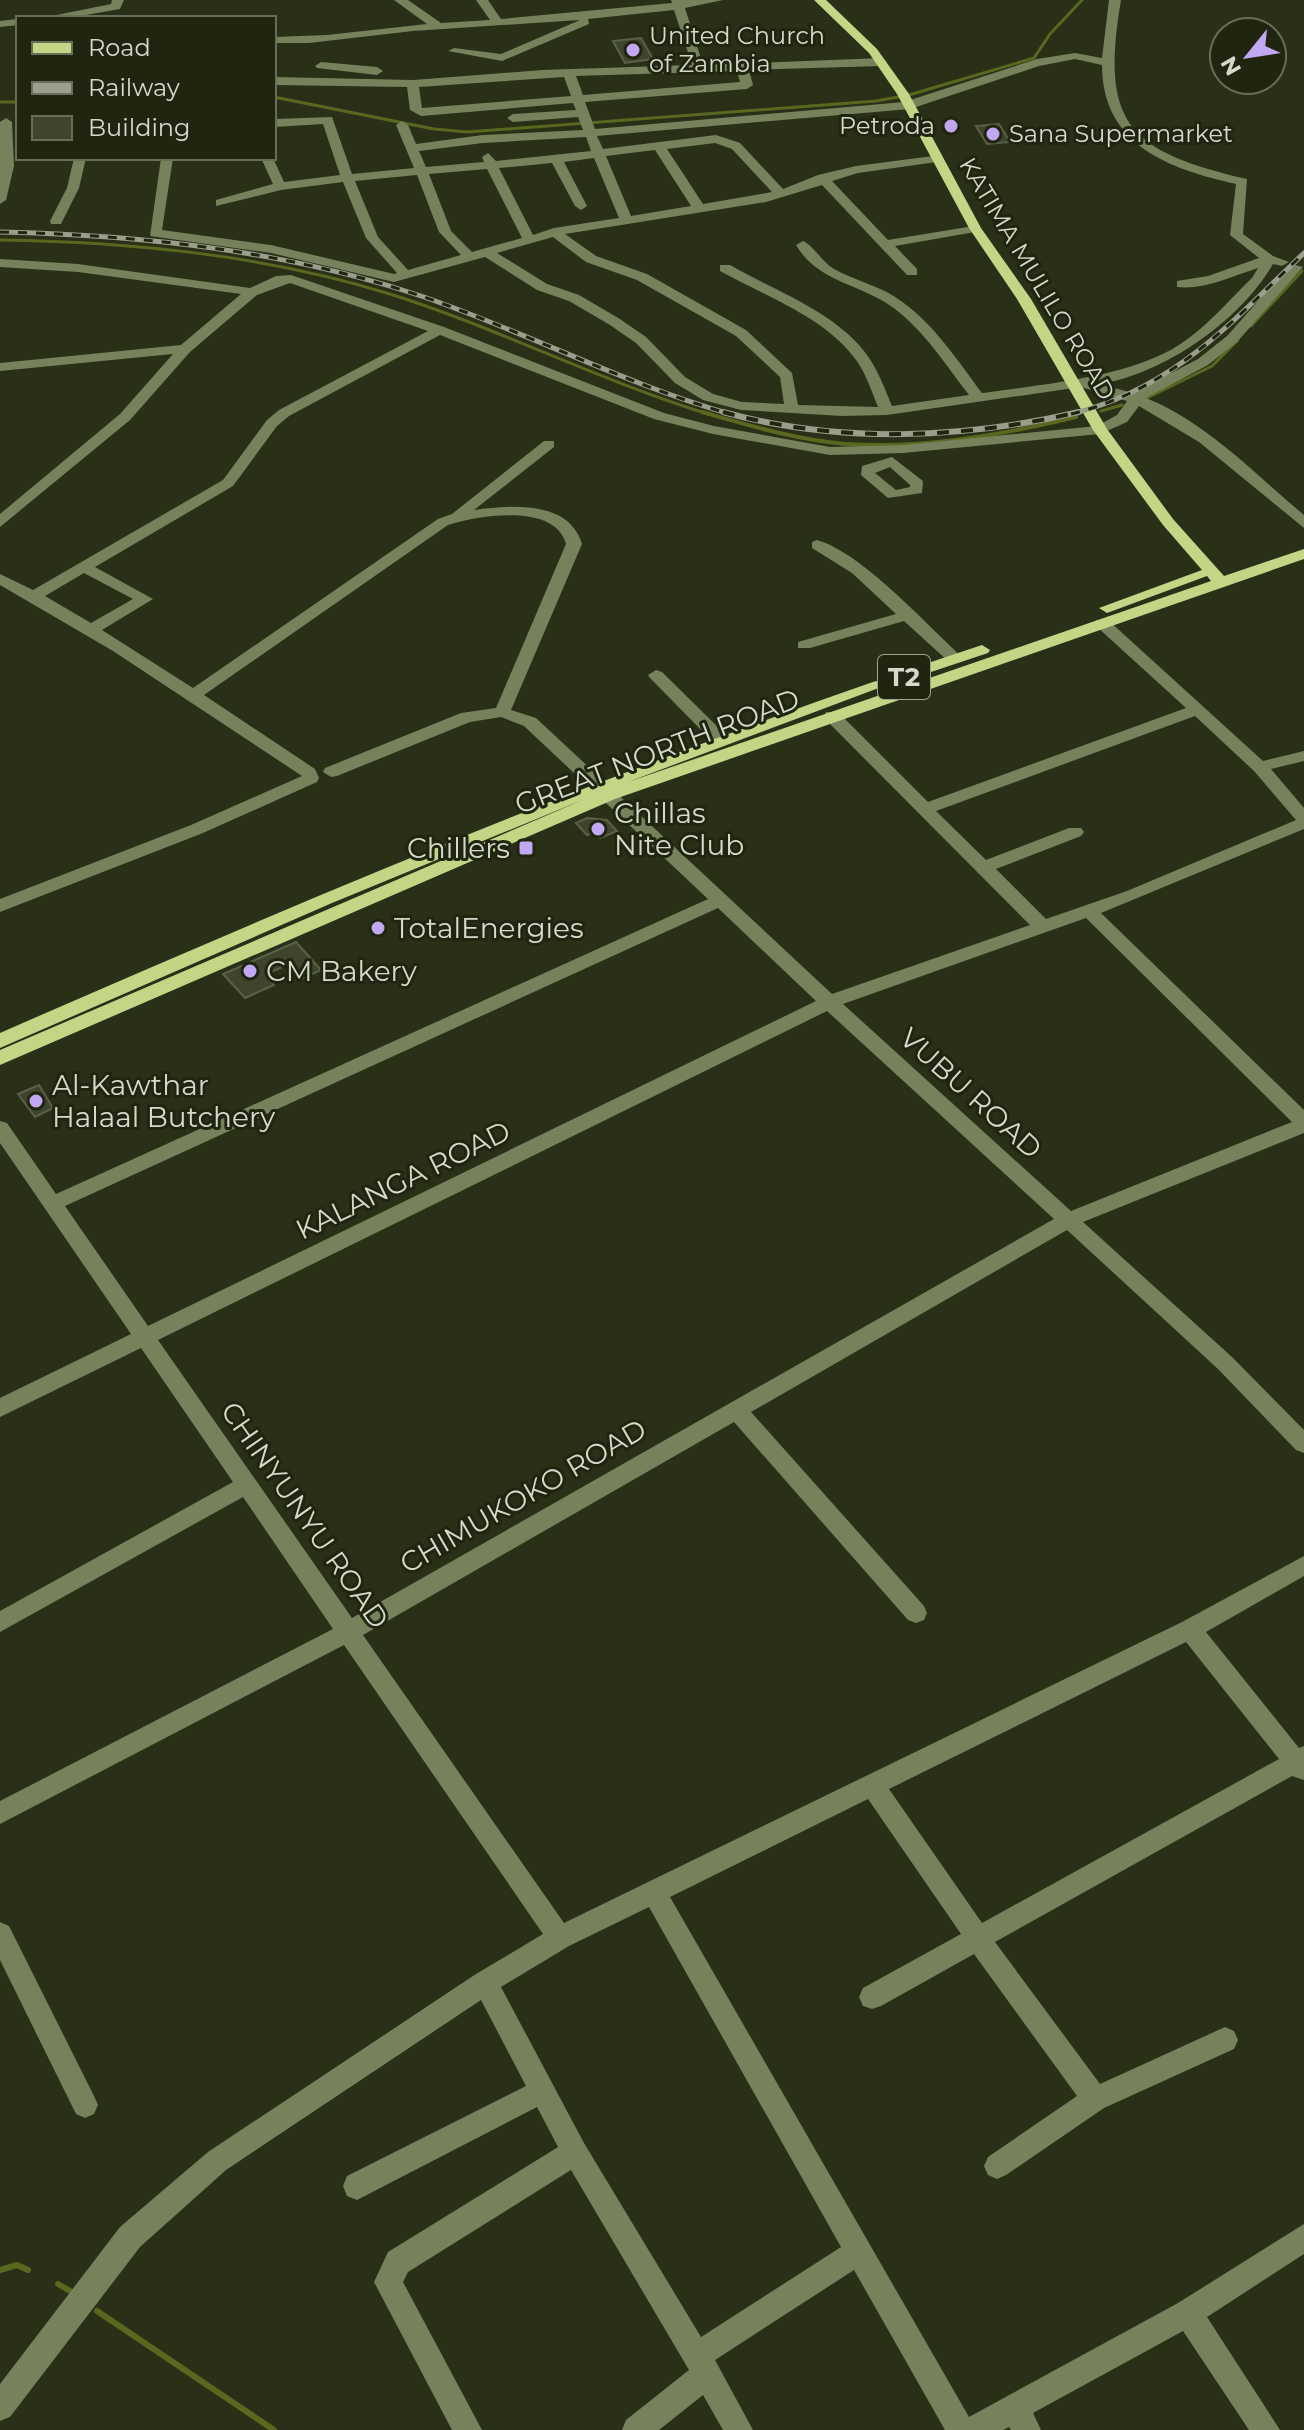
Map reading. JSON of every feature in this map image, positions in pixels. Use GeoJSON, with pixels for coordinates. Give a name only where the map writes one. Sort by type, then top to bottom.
{"type":"FeatureCollection","features":[{"type":"Feature","properties":{"kind":"main road","name":"KATIMA MULILO ROAD"},"geometry":{"type":"LineString","coordinates":[[820,0],[881,62],[907,100],[975,228],[1024,299],[1077,385],[1100,430],[1215,576]]}},
{"type":"Feature","properties":{"kind":"main road","name":"GREAT NORTH ROAD"},"geometry":{"type":"LineString","coordinates":[[0,1041],[604,790],[1102,623],[1304,540]]}},
{"type":"Feature","properties":{"kind":"main road","name":"GREAT NORTH ROAD"},"geometry":{"type":"LineString","coordinates":[[0,1058],[720,739],[955,659],[1215,576],[1304,554]]}},
{"type":"Feature","properties":{"kind":"street"},"geometry":{"type":"LineString","coordinates":[[60,16],[116,7],[118,0]]}},
{"type":"Feature","properties":{"kind":"street"},"geometry":{"type":"LineString","coordinates":[[400,0],[440,27]]}},
{"type":"Feature","properties":{"kind":"street"},"geometry":{"type":"LineString","coordinates":[[486,0],[497,22]]}},
{"type":"Feature","properties":{"kind":"street"},"geometry":{"type":"LineString","coordinates":[[276,40],[327,41],[378,31],[596,16],[717,0]]}},
{"type":"Feature","properties":{"kind":"street"},"geometry":{"type":"LineString","coordinates":[[0,522],[125,417],[185,349],[252,292],[281,279],[291,279],[439,330],[659,416],[713,430],[830,451],[903,449],[1100,430],[1122,420],[1130,412],[1135,398],[1203,362],[1232,339],[1300,268],[1269,259],[1236,235],[1243,182],[1191,167],[1136,138],[1115,114],[1107,63],[1115,0]]}},
{"type":"Feature","properties":{"kind":"street"},"geometry":{"type":"LineString","coordinates":[[679,3],[689,46],[699,70]]}},
{"type":"Feature","properties":{"kind":"street"},"geometry":{"type":"LineString","coordinates":[[454,51],[498,59],[596,16]]}},
{"type":"Feature","properties":{"kind":"street"},"geometry":{"type":"LineString","coordinates":[[441,78],[463,40],[459,25]]}},
{"type":"Feature","properties":{"kind":"street"},"geometry":{"type":"LineString","coordinates":[[412,148],[587,124],[907,100],[1037,63],[1111,46]]}},
{"type":"Feature","properties":{"kind":"street"},"geometry":{"type":"LineString","coordinates":[[519,51],[542,74]]}},
{"type":"Feature","properties":{"kind":"street"},"geometry":{"type":"LineString","coordinates":[[1075,56],[1107,63]]}},
{"type":"Feature","properties":{"kind":"street"},"geometry":{"type":"LineString","coordinates":[[321,66],[441,78],[881,62]]}},
{"type":"Feature","properties":{"kind":"street"},"geometry":{"type":"LineString","coordinates":[[413,84],[416,110],[421,112],[745,85],[742,68]]}},
{"type":"Feature","properties":{"kind":"street"},"geometry":{"type":"LineString","coordinates":[[569,73],[597,155],[626,218]]}},
{"type":"Feature","properties":{"kind":"street"},"geometry":{"type":"LineString","coordinates":[[276,81],[413,84],[441,78]]}},
{"type":"Feature","properties":{"kind":"street"},"geometry":{"type":"LineString","coordinates":[[276,123],[328,120],[347,178],[372,238],[406,275]]}},
{"type":"Feature","properties":{"kind":"street"},"geometry":{"type":"LineString","coordinates":[[481,121],[587,124]]}},
{"type":"Feature","properties":{"kind":"street"},"geometry":{"type":"LineString","coordinates":[[0,200],[8,166],[6,122]]}},
{"type":"Feature","properties":{"kind":"street"},"geometry":{"type":"LineString","coordinates":[[402,125],[445,232],[469,256]]}},
{"type":"Feature","properties":{"kind":"street"},"geometry":{"type":"LineString","coordinates":[[483,139],[491,166],[529,238]]}},
{"type":"Feature","properties":{"kind":"street"},"geometry":{"type":"LineString","coordinates":[[220,203],[280,186],[597,155],[716,139],[736,146],[779,192]]}},
{"type":"Feature","properties":{"kind":"street"},"geometry":{"type":"LineString","coordinates":[[660,148],[700,210]]}},
{"type":"Feature","properties":{"kind":"street"},"geometry":{"type":"LineString","coordinates":[[167,160],[155,233],[271,249],[387,278],[554,232],[626,218],[700,210],[766,198],[822,178],[937,158]]}},
{"type":"Feature","properties":{"kind":"street"},"geometry":{"type":"LineString","coordinates":[[556,159],[581,206]]}},
{"type":"Feature","properties":{"kind":"street"},"geometry":{"type":"LineString","coordinates":[[56,221],[73,188],[80,160]]}},
{"type":"Feature","properties":{"kind":"street"},"geometry":{"type":"LineString","coordinates":[[268,160],[280,186]]}},
{"type":"Feature","properties":{"kind":"street"},"geometry":{"type":"LineString","coordinates":[[822,178],[912,272]]}},
{"type":"Feature","properties":{"kind":"street"},"geometry":{"type":"LineString","coordinates":[[886,244],[975,228]]}},
{"type":"Feature","properties":{"kind":"street"},"geometry":{"type":"LineString","coordinates":[[554,232],[591,259],[642,277],[741,333],[787,376],[792,409]]}},
{"type":"Feature","properties":{"kind":"street"},"geometry":{"type":"LineString","coordinates":[[803,245],[806,253],[821,266],[896,303],[930,336],[979,399]]}},
{"type":"Feature","properties":{"kind":"street"},"geometry":{"type":"LineString","coordinates":[[485,251],[542,287],[574,298],[615,322],[641,340],[693,390],[741,406],[887,411],[1077,385],[1158,359],[1194,341],[1257,280],[1269,259]]}},
{"type":"Feature","properties":{"kind":"street"},"geometry":{"type":"LineString","coordinates":[[1182,284],[1210,280],[1269,259]]}},
{"type":"Feature","properties":{"kind":"street"},"geometry":{"type":"LineString","coordinates":[[0,263],[78,268],[252,292]]}},
{"type":"Feature","properties":{"kind":"street"},"geometry":{"type":"LineString","coordinates":[[725,268],[792,304],[849,344],[860,356],[887,411]]}},
{"type":"Feature","properties":{"kind":"street"},"geometry":{"type":"LineString","coordinates":[[34,596],[228,483],[272,423],[284,413],[439,330]]}},
{"type":"Feature","properties":{"kind":"street"},"geometry":{"type":"LineString","coordinates":[[0,367],[185,349]]}},
{"type":"Feature","properties":{"kind":"street"},"geometry":{"type":"LineString","coordinates":[[1077,385],[1100,387],[1165,411],[1304,523]]}},
{"type":"Feature","properties":{"kind":"street"},"geometry":{"type":"LineString","coordinates":[[892,461],[1016,446],[1055,433]]}},
{"type":"Feature","properties":{"kind":"street"},"geometry":{"type":"LineString","coordinates":[[193,695],[455,517],[549,444]]}},
{"type":"Feature","properties":{"kind":"street"},"geometry":{"type":"LineString","coordinates":[[0,906],[197,829],[318,772],[467,717],[502,712],[574,544],[574,534],[568,526],[549,516],[485,511],[455,517]]}},
{"type":"Feature","properties":{"kind":"street"},"geometry":{"type":"LineString","coordinates":[[817,545],[857,570],[955,659]]}},
{"type":"Feature","properties":{"kind":"street"},"geometry":{"type":"LineString","coordinates":[[84,567],[145,599],[90,630]]}},
{"type":"Feature","properties":{"kind":"street"},"geometry":{"type":"LineString","coordinates":[[0,579],[34,596],[318,772]]}},
{"type":"Feature","properties":{"kind":"street"},"geometry":{"type":"LineString","coordinates":[[804,645],[910,615]]}},
{"type":"Feature","properties":{"kind":"street"},"geometry":{"type":"LineString","coordinates":[[1102,623],[1260,767],[1304,821]]}},
{"type":"Feature","properties":{"kind":"street"},"geometry":{"type":"LineString","coordinates":[[656,675],[720,739]]}},
{"type":"Feature","properties":{"kind":"street"},"geometry":{"type":"LineString","coordinates":[[927,808],[1197,710]]}},
{"type":"Feature","properties":{"kind":"street","name":"VUBU ROAD"},"geometry":{"type":"LineString","coordinates":[[502,712],[530,722],[829,1002],[1225,1363],[1304,1444]]}},
{"type":"Feature","properties":{"kind":"street"},"geometry":{"type":"LineString","coordinates":[[832,716],[1044,928]]}},
{"type":"Feature","properties":{"kind":"street"},"geometry":{"type":"LineString","coordinates":[[1260,767],[1304,756]]}},
{"type":"Feature","properties":{"kind":"street","name":"KALANGA ROAD"},"geometry":{"type":"LineString","coordinates":[[0,1408],[829,1002],[1044,928],[1196,871],[1304,821]]}},
{"type":"Feature","properties":{"kind":"street"},"geometry":{"type":"LineString","coordinates":[[985,867],[1075,832]]}},
{"type":"Feature","properties":{"kind":"street"},"geometry":{"type":"LineString","coordinates":[[52,1204],[721,900]]}},
{"type":"Feature","properties":{"kind":"street"},"geometry":{"type":"LineString","coordinates":[[1089,911],[1304,1124]]}},
{"type":"Feature","properties":{"kind":"street","name":"CHIMUKOKO ROAD"},"geometry":{"type":"LineString","coordinates":[[0,1813],[350,1631],[1070,1219],[1304,1124]]}},
{"type":"Feature","properties":{"kind":"street","name":"CHINYUNYU ROAD"},"geometry":{"type":"LineString","coordinates":[[0,1128],[560,1938]]}},
{"type":"Feature","properties":{"kind":"street"},"geometry":{"type":"LineString","coordinates":[[735,1408],[916,1613]]}},
{"type":"Feature","properties":{"kind":"street"},"geometry":{"type":"LineString","coordinates":[[0,1622],[248,1484]]}},
{"type":"Feature","properties":{"kind":"street"},"geometry":{"type":"LineString","coordinates":[[0,2407],[130,2237],[217,2161],[485,1983],[560,1938],[1190,1629],[1304,1565]]}},
{"type":"Feature","properties":{"kind":"street"},"geometry":{"type":"LineString","coordinates":[[872,1997],[1301,1763],[1190,1629]]}},
{"type":"Feature","properties":{"kind":"street"},"geometry":{"type":"LineString","coordinates":[[873,1786],[977,1937],[1095,2099]]}},
{"type":"Feature","properties":{"kind":"street"},"geometry":{"type":"LineString","coordinates":[[654,1893],[961,2430]]}},
{"type":"Feature","properties":{"kind":"street"},"geometry":{"type":"LineString","coordinates":[[0,1934],[85,2105]]}},
{"type":"Feature","properties":{"kind":"street"},"geometry":{"type":"LineString","coordinates":[[485,1983],[575,2152],[739,2430]]}},
{"type":"Feature","properties":{"kind":"street"},"geometry":{"type":"LineString","coordinates":[[997,2166],[1095,2099],[1225,2040]]}},
{"type":"Feature","properties":{"kind":"street"},"geometry":{"type":"LineString","coordinates":[[357,2186],[542,2091]]}},
{"type":"Feature","properties":{"kind":"street"},"geometry":{"type":"LineString","coordinates":[[468,2430],[388,2282],[391,2271],[398,2262],[575,2152]]}},
{"type":"Feature","properties":{"kind":"street"},"geometry":{"type":"LineString","coordinates":[[974,2430],[1020,2419],[1304,2238]]}},
{"type":"Feature","properties":{"kind":"street"},"geometry":{"type":"LineString","coordinates":[[636,2430],[702,2365],[859,2251]]}},
{"type":"Feature","properties":{"kind":"street"},"geometry":{"type":"LineString","coordinates":[[1188,2313],[1266,2430]]}},
{"type":"Feature","properties":{"kind":"building","name":"United Church of Zambia"},"geometry":{"type":"Polygon","coordinates":[[[641,38],[653,59],[625,63],[613,41],[641,38]]]}},
{"type":"Feature","properties":{"kind":"building","name":"Sana Supermarket"},"geometry":{"type":"Polygon","coordinates":[[[999,124],[1010,142],[987,144],[976,126],[999,124]]]}},
{"type":"Feature","properties":{"kind":"building","name":"Chillas Nite Club"},"geometry":{"type":"Polygon","coordinates":[[[587,818],[607,820],[617,831],[600,838],[594,832],[587,835],[576,823],[587,818]]]}},
{"type":"Feature","properties":{"kind":"building","name":"CM Bakery"},"geometry":{"type":"Polygon","coordinates":[[[296,942],[321,970],[304,978],[291,963],[269,973],[274,985],[245,998],[223,974],[296,942]]]}},
{"type":"Feature","properties":{"kind":"building","name":"Al-Kawthar Halaal Butchery"},"geometry":{"type":"Polygon","coordinates":[[[39,1085],[53,1108],[35,1117],[18,1094],[39,1085]]]}},
{"type":"Feature","properties":{"kind":"waterway"},"geometry":{"type":"LineString","coordinates":[[276,97],[434,129],[467,132],[876,101],[909,95],[1034,58],[1050,34],[1082,0]]}},
{"type":"Feature","properties":{"kind":"waterway"},"geometry":{"type":"LineString","coordinates":[[0,102],[16,102]]}},
{"type":"Feature","properties":{"kind":"waterway"},"geometry":{"type":"LineString","coordinates":[[0,240],[148,248],[294,269],[390,294],[470,322],[628,386],[708,414]]}},
{"type":"Feature","properties":{"kind":"waterway"},"geometry":{"type":"LineString","coordinates":[[1251,326],[1302,271]]}},
{"type":"Feature","properties":{"kind":"waterway"},"geometry":{"type":"LineString","coordinates":[[1147,398],[1212,366],[1238,340]]}},
{"type":"Feature","properties":{"kind":"waterway"},"geometry":{"type":"LineString","coordinates":[[1101,411],[1122,405]]}},
{"type":"Feature","properties":{"kind":"waterway"},"geometry":{"type":"LineString","coordinates":[[702,412],[809,439],[874,445],[961,439],[1076,417]]}},
{"type":"Feature","properties":{"kind":"waterway"},"geometry":{"type":"LineString","coordinates":[[0,2270],[17,2265],[28,2270]]}},
{"type":"Feature","properties":{"kind":"waterway"},"geometry":{"type":"LineString","coordinates":[[58,2284],[70,2291]]}},
{"type":"Feature","properties":{"kind":"waterway"},"geometry":{"type":"LineString","coordinates":[[97,2311],[274,2430]]}},
{"type":"Feature","properties":{"kind":"railway"},"geometry":{"type":"LineString","coordinates":[[0,232],[107,237],[215,248],[373,281],[424,297],[653,388],[725,412]]}},
{"type":"Feature","properties":{"kind":"railway"},"geometry":{"type":"LineString","coordinates":[[1075,413],[1107,403],[1170,371],[1225,328],[1304,253]]}},
{"type":"Feature","properties":{"kind":"railway"},"geometry":{"type":"LineString","coordinates":[[725,412],[811,429],[901,434],[991,428],[1075,413]]}},
{"type":"Feature","properties":{"kind":"railway"},"geometry":{"type":"LineString","coordinates":[[725,412],[730,414]]}},
{"type":"Feature","properties":{"kind":"railway"},"geometry":{"type":"LineString","coordinates":[[1075,413],[1079,412]]}},
{"type":"Feature","properties":{"kind":"place","name":"United Church of Zambia"},"geometry":{"type":"Point","coordinates":[633,50]}},
{"type":"Feature","properties":{"kind":"place","name":"Petroda"},"geometry":{"type":"Point","coordinates":[951,126]}},
{"type":"Feature","properties":{"kind":"place","name":"Sana Supermarket"},"geometry":{"type":"Point","coordinates":[993,134]}},
{"type":"Feature","properties":{"kind":"place","name":"Chillas Nite Club"},"geometry":{"type":"Point","coordinates":[598,829]}},
{"type":"Feature","properties":{"kind":"place","name":"Chillers"},"geometry":{"type":"Point","coordinates":[526,848]}},
{"type":"Feature","properties":{"kind":"place","name":"TotalEnergies"},"geometry":{"type":"Point","coordinates":[378,928]}},
{"type":"Feature","properties":{"kind":"place","name":"CM Bakery"},"geometry":{"type":"Point","coordinates":[250,971]}},
{"type":"Feature","properties":{"kind":"place","name":"Al-Kawthar Halaal Butchery"},"geometry":{"type":"Point","coordinates":[36,1101]}}]}
